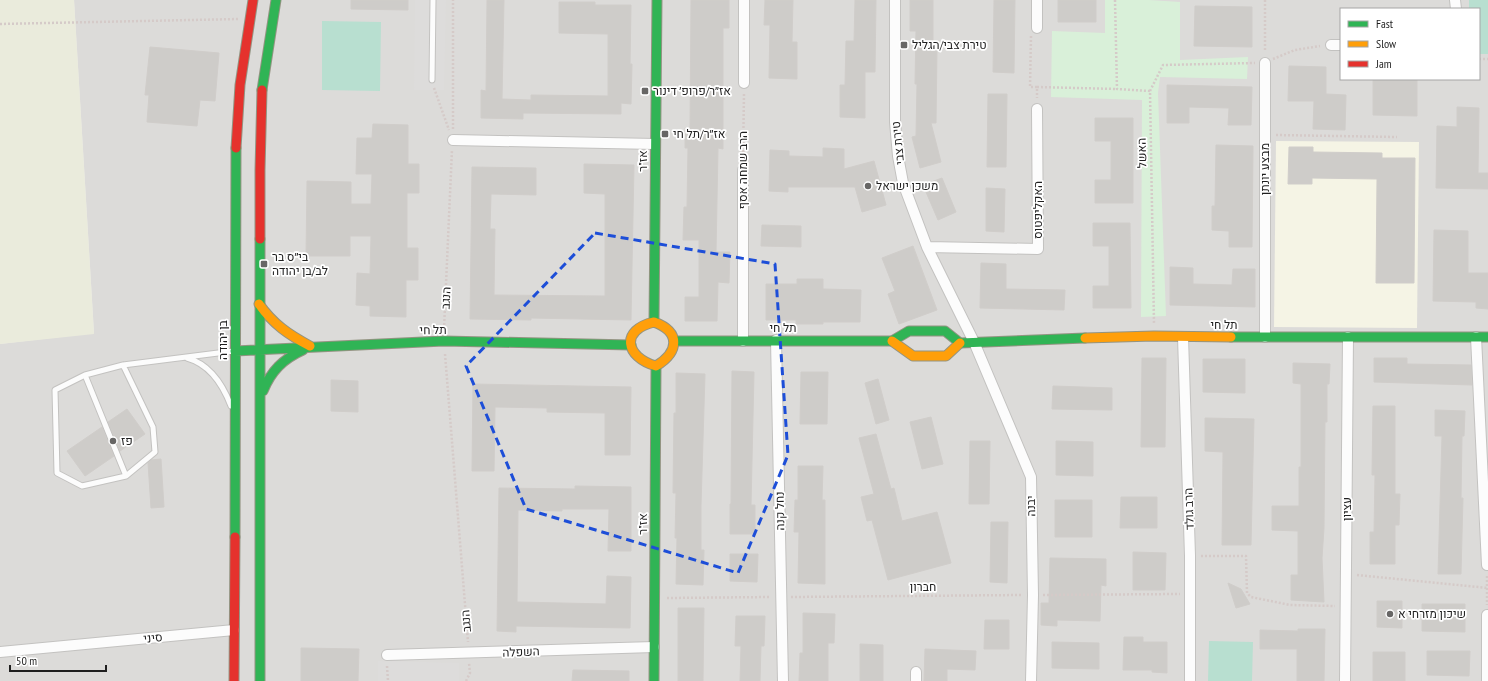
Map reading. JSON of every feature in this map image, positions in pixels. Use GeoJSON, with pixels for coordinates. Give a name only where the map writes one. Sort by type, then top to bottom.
{"type":"FeatureCollection","features":[{"type":"Feature","properties":{"kind":"street","name":"בן יהודה"},"geometry":{"type":"LineString","coordinates":[[234,681],[236,424],[235,159],[240,85],[253,0]]}},
{"type":"Feature","properties":{"kind":"street"},"geometry":{"type":"LineString","coordinates":[[260,681],[260,170],[262,92],[276,0]]}},
{"type":"Feature","properties":{"kind":"street","name":"אז\"ר"},"geometry":{"type":"LineString","coordinates":[[654,322],[657,0]]}},
{"type":"Feature","properties":{"kind":"street"},"geometry":{"type":"LineString","coordinates":[[744,0],[744,83]]}},
{"type":"Feature","properties":{"kind":"street","name":"טירת צבי"},"geometry":{"type":"LineString","coordinates":[[895,0],[895,122],[898,156],[903,183],[927,247],[974,342]]}},
{"type":"Feature","properties":{"kind":"street"},"geometry":{"type":"LineString","coordinates":[[1037,0],[1037,28]]}},
{"type":"Feature","properties":{"kind":"street","name":"מבצע יונתן"},"geometry":{"type":"LineString","coordinates":[[1265,63],[1265,337]]}},
{"type":"Feature","properties":{"kind":"street","name":"האקליפטוס"},"geometry":{"type":"LineString","coordinates":[[927,247],[1038,249],[1037,109]]}},
{"type":"Feature","properties":{"kind":"street"},"geometry":{"type":"LineString","coordinates":[[453,140],[655,144]]}},
{"type":"Feature","properties":{"kind":"street","name":"הרב שמחה אסף"},"geometry":{"type":"LineString","coordinates":[[742,340],[743,170]]}},
{"type":"Feature","properties":{"kind":"street"},"geometry":{"type":"LineString","coordinates":[[259,304],[276,326],[292,337],[311,346]]}},
{"type":"Feature","properties":{"kind":"street"},"geometry":{"type":"LineString","coordinates":[[654,322],[668,328],[674,341],[672,353],[668,359],[656,366],[643,363],[637,359],[631,345],[632,338],[640,326],[654,322]]}},
{"type":"Feature","properties":{"kind":"street"},"geometry":{"type":"LineString","coordinates":[[945,330],[960,343],[946,356],[913,356],[892,341],[909,331],[945,330]]}},
{"type":"Feature","properties":{"kind":"street","name":"תל חי"},"geometry":{"type":"LineString","coordinates":[[960,343],[1154,336],[1183,338],[1488,337]]}},
{"type":"Feature","properties":{"kind":"street","name":"עציון"},"geometry":{"type":"LineString","coordinates":[[1345,681],[1348,337]]}},
{"type":"Feature","properties":{"kind":"street"},"geometry":{"type":"LineString","coordinates":[[1476,337],[1487,565]]}},
{"type":"Feature","properties":{"kind":"street","name":"הרב גולד"},"geometry":{"type":"LineString","coordinates":[[1183,338],[1191,594],[1190,681]]}},
{"type":"Feature","properties":{"kind":"street","name":"נחל קנה"},"geometry":{"type":"LineString","coordinates":[[776,340],[783,681]]}},
{"type":"Feature","properties":{"kind":"street","name":"תל חי"},"geometry":{"type":"LineString","coordinates":[[235,351],[311,346],[444,341],[631,345]]}},
{"type":"Feature","properties":{"kind":"street","name":"תל חי"},"geometry":{"type":"LineString","coordinates":[[674,341],[892,341]]}},
{"type":"Feature","properties":{"kind":"street","name":"יבנה"},"geometry":{"type":"LineString","coordinates":[[974,342],[1031,477],[1033,595],[1031,681]]}},
{"type":"Feature","properties":{"kind":"street"},"geometry":{"type":"LineString","coordinates":[[261,398],[271,372],[278,364],[295,353],[311,346]]}},
{"type":"Feature","properties":{"kind":"street","name":"אז\"ר"},"geometry":{"type":"LineString","coordinates":[[654,681],[656,366]]}},
{"type":"Feature","properties":{"kind":"street"},"geometry":{"type":"LineString","coordinates":[[1487,615],[1487,681]]}},
{"type":"Feature","properties":{"kind":"street","name":"סיני"},"geometry":{"type":"LineString","coordinates":[[0,652],[234,630]]}},
{"type":"Feature","properties":{"kind":"street","name":"השפלה"},"geometry":{"type":"LineString","coordinates":[[387,655],[469,654],[654,647]]}},
{"type":"Feature","properties":{"kind":"lane"},"geometry":{"type":"LineString","coordinates":[[432,80],[433,0]]}},
{"type":"Feature","properties":{"kind":"lane"},"geometry":{"type":"LineString","coordinates":[[123,365],[152,427],[155,452],[126,476],[82,486],[57,473],[55,390],[84,375],[123,365],[235,351]]}},
{"type":"Feature","properties":{"kind":"lane"},"geometry":{"type":"LineString","coordinates":[[184,357],[202,364],[212,374],[222,388],[230,404],[236,424]]}},
{"type":"Feature","properties":{"kind":"lane"},"geometry":{"type":"LineString","coordinates":[[84,375],[126,476]]}},
{"type":"Feature","properties":{"kind":"path","name":"הנגב"},"geometry":{"type":"LineString","coordinates":[[453,0],[453,140],[444,341],[469,654],[470,673],[466,681]]}},
{"type":"Feature","properties":{"kind":"path"},"geometry":{"type":"LineString","coordinates":[[1115,0],[1117,89]]}},
{"type":"Feature","properties":{"kind":"path"},"geometry":{"type":"LineString","coordinates":[[1265,0],[1265,63]]}},
{"type":"Feature","properties":{"kind":"path"},"geometry":{"type":"LineString","coordinates":[[0,24],[250,19]]}},
{"type":"Feature","properties":{"kind":"path"},"geometry":{"type":"LineString","coordinates":[[1037,28],[1031,28],[1030,88],[1117,89],[1150,92],[1163,65],[1265,63],[1295,50],[1336,45]]}},
{"type":"Feature","properties":{"kind":"path"},"geometry":{"type":"LineString","coordinates":[[432,80],[453,140]]}},
{"type":"Feature","properties":{"kind":"path","name":"הרב שמחה אסף"},"geometry":{"type":"LineString","coordinates":[[743,170],[744,83]]}},
{"type":"Feature","properties":{"kind":"path"},"geometry":{"type":"LineString","coordinates":[[1037,87],[1037,109]]}},
{"type":"Feature","properties":{"kind":"path","name":"האשל"},"geometry":{"type":"LineString","coordinates":[[1150,92],[1154,336]]}},
{"type":"Feature","properties":{"kind":"path"},"geometry":{"type":"LineString","coordinates":[[1265,135],[1397,137]]}},
{"type":"Feature","properties":{"kind":"path"},"geometry":{"type":"LineString","coordinates":[[1190,556],[1246,556],[1247,593],[1251,597],[1290,604],[1346,606]]}},
{"type":"Feature","properties":{"kind":"path"},"geometry":{"type":"LineString","coordinates":[[1487,565],[1487,615]]}},
{"type":"Feature","properties":{"kind":"path"},"geometry":{"type":"LineString","coordinates":[[1346,574],[1488,588]]}},
{"type":"Feature","properties":{"kind":"path","name":"חברון"},"geometry":{"type":"LineString","coordinates":[[655,598],[1191,594]]}},
{"type":"Feature","properties":{"kind":"path"},"geometry":{"type":"LineString","coordinates":[[387,655],[388,681]]}},
{"type":"Feature","properties":{"kind":"highlighted area"},"geometry":{"type":"Polygon","coordinates":[[[595,233],[775,264],[788,455],[738,573],[526,509],[466,366],[595,233]]]}},
{"type":"Feature","properties":{"kind":"shaded area"},"geometry":{"type":"Polygon","coordinates":[[[0,0],[74,0],[94,334],[0,344],[0,0]]]}},
{"type":"Feature","properties":{"kind":"shaded area"},"geometry":{"type":"Polygon","coordinates":[[[74,0],[1488,0],[1488,681],[0,681],[0,344],[94,333],[74,0]]]}},
{"type":"Feature","properties":{"kind":"shaded area"},"geometry":{"type":"Polygon","coordinates":[[[415,0],[446,0],[444,90],[414,90],[415,0]]]}},
{"type":"Feature","properties":{"kind":"shaded area"},"geometry":{"type":"Polygon","coordinates":[[[1276,141],[1419,142],[1417,328],[1274,327],[1276,141]]]}},
{"type":"Feature","properties":{"kind":"shaded area"},"geometry":{"type":"Polygon","coordinates":[[[378,661],[459,663],[459,681],[378,681],[378,661]]]}},
{"type":"Feature","properties":{"kind":"green space"},"geometry":{"type":"Polygon","coordinates":[[[1105,0],[1180,2],[1180,60],[1248,57],[1247,79],[1160,77],[1158,93],[1166,316],[1141,317],[1142,100],[1051,97],[1052,31],[1105,33],[1105,0]]]}},
{"type":"Feature","properties":{"kind":"green space"},"geometry":{"type":"Polygon","coordinates":[[[1469,0],[1488,0],[1488,54],[1480,54],[1480,8],[1469,8],[1469,0]]]}},
{"type":"Feature","properties":{"kind":"green space"},"geometry":{"type":"Polygon","coordinates":[[[322,21],[381,22],[380,91],[322,90],[322,21]]]}},
{"type":"Feature","properties":{"kind":"green space"},"geometry":{"type":"Polygon","coordinates":[[[1209,641],[1253,642],[1252,681],[1208,681],[1209,641]]]}},
{"type":"Feature","properties":{"kind":"building"},"geometry":{"type":"Polygon","coordinates":[[[351,0],[408,0],[408,10],[351,9],[351,0]]]}},
{"type":"Feature","properties":{"kind":"building"},"geometry":{"type":"Polygon","coordinates":[[[487,0],[504,0],[502,99],[531,100],[531,95],[608,96],[608,34],[559,33],[559,2],[595,2],[595,5],[631,5],[631,104],[621,103],[621,114],[523,113],[523,119],[481,118],[481,90],[486,91],[487,0]]]}},
{"type":"Feature","properties":{"kind":"building"},"geometry":{"type":"Polygon","coordinates":[[[691,0],[729,0],[729,28],[723,28],[723,149],[718,148],[716,252],[730,252],[729,283],[718,282],[717,321],[685,321],[685,297],[699,297],[699,240],[683,240],[684,207],[687,207],[688,148],[685,148],[685,128],[690,128],[691,0]]]}},
{"type":"Feature","properties":{"kind":"building"},"geometry":{"type":"Polygon","coordinates":[[[765,0],[793,0],[792,42],[797,42],[797,79],[769,78],[770,25],[764,25],[765,0]]]}},
{"type":"Feature","properties":{"kind":"building"},"geometry":{"type":"Polygon","coordinates":[[[855,0],[876,0],[875,72],[865,72],[865,118],[840,117],[840,85],[845,85],[846,41],[854,41],[855,0]]]}},
{"type":"Feature","properties":{"kind":"building"},"geometry":{"type":"Polygon","coordinates":[[[910,0],[933,0],[933,46],[937,46],[936,123],[931,123],[941,162],[920,168],[912,137],[916,136],[917,84],[915,84],[916,31],[910,31],[910,0]]]}},
{"type":"Feature","properties":{"kind":"building"},"geometry":{"type":"Polygon","coordinates":[[[994,0],[1015,0],[1014,73],[993,72],[994,0]]]}},
{"type":"Feature","properties":{"kind":"building"},"geometry":{"type":"Polygon","coordinates":[[[1058,0],[1096,0],[1096,22],[1058,22],[1058,0]]]}},
{"type":"Feature","properties":{"kind":"building"},"geometry":{"type":"Polygon","coordinates":[[[1195,6],[1252,7],[1252,47],[1194,46],[1195,6]]]}},
{"type":"Feature","properties":{"kind":"building"},"geometry":{"type":"Polygon","coordinates":[[[150,47],[219,53],[215,101],[200,100],[197,126],[147,122],[149,95],[145,95],[150,47]]]}},
{"type":"Feature","properties":{"kind":"building"},"geometry":{"type":"Polygon","coordinates":[[[1289,66],[1326,67],[1326,94],[1346,95],[1345,130],[1313,129],[1314,101],[1288,101],[1289,66]]]}},
{"type":"Feature","properties":{"kind":"building"},"geometry":{"type":"Polygon","coordinates":[[[1373,80],[1417,80],[1417,116],[1373,115],[1373,80]]]}},
{"type":"Feature","properties":{"kind":"building"},"geometry":{"type":"Polygon","coordinates":[[[1167,85],[1252,87],[1251,125],[1228,125],[1229,108],[1189,107],[1189,123],[1167,123],[1167,85]]]}},
{"type":"Feature","properties":{"kind":"building"},"geometry":{"type":"Polygon","coordinates":[[[988,94],[1007,94],[1006,167],[987,167],[988,94]]]}},
{"type":"Feature","properties":{"kind":"building"},"geometry":{"type":"Polygon","coordinates":[[[1457,107],[1479,108],[1478,173],[1488,173],[1488,189],[1436,188],[1437,126],[1457,127],[1457,107]]]}},
{"type":"Feature","properties":{"kind":"building"},"geometry":{"type":"Polygon","coordinates":[[[1095,118],[1133,118],[1133,203],[1095,203],[1095,180],[1111,180],[1111,141],[1095,141],[1095,118]]]}},
{"type":"Feature","properties":{"kind":"building"},"geometry":{"type":"Polygon","coordinates":[[[373,124],[408,125],[408,164],[419,164],[419,193],[407,193],[407,248],[418,248],[418,280],[406,280],[406,317],[370,316],[370,306],[356,305],[357,273],[370,274],[371,236],[350,236],[350,256],[306,256],[307,181],[351,182],[351,204],[371,204],[372,174],[356,174],[357,138],[372,138],[373,124]]]}},
{"type":"Feature","properties":{"kind":"building"},"geometry":{"type":"Polygon","coordinates":[[[1216,145],[1253,146],[1252,247],[1229,247],[1229,231],[1212,230],[1212,206],[1215,206],[1216,145]]]}},
{"type":"Feature","properties":{"kind":"building"},"geometry":{"type":"Polygon","coordinates":[[[1289,147],[1313,147],[1313,152],[1382,153],[1382,158],[1415,158],[1414,283],[1376,283],[1377,179],[1312,178],[1312,184],[1288,184],[1289,147]]]}},
{"type":"Feature","properties":{"kind":"building"},"geometry":{"type":"Polygon","coordinates":[[[823,148],[844,149],[844,169],[874,161],[886,205],[862,212],[855,187],[788,187],[788,192],[769,191],[770,150],[789,151],[789,156],[823,157],[823,148]]]}},
{"type":"Feature","properties":{"kind":"building"},"geometry":{"type":"Polygon","coordinates":[[[584,164],[634,165],[631,320],[531,318],[531,320],[470,319],[472,167],[536,168],[536,195],[491,194],[490,229],[495,229],[494,295],[605,296],[605,194],[584,193],[584,164]]]}},
{"type":"Feature","properties":{"kind":"building"},"geometry":{"type":"Polygon","coordinates":[[[942,178],[956,212],[938,220],[923,185],[942,178]]]}},
{"type":"Feature","properties":{"kind":"building"},"geometry":{"type":"Polygon","coordinates":[[[986,188],[1005,189],[1004,232],[986,231],[986,188]]]}},
{"type":"Feature","properties":{"kind":"building"},"geometry":{"type":"Polygon","coordinates":[[[1093,223],[1130,223],[1131,308],[1093,308],[1093,286],[1109,286],[1109,246],[1093,246],[1093,223]]]}},
{"type":"Feature","properties":{"kind":"building"},"geometry":{"type":"Polygon","coordinates":[[[762,225],[801,226],[801,247],[761,246],[762,225]]]}},
{"type":"Feature","properties":{"kind":"building"},"geometry":{"type":"Polygon","coordinates":[[[1434,230],[1468,231],[1468,273],[1488,273],[1488,309],[1476,308],[1476,302],[1433,301],[1434,230]]]}},
{"type":"Feature","properties":{"kind":"building"},"geometry":{"type":"Polygon","coordinates":[[[913,246],[937,310],[899,324],[888,294],[895,291],[882,258],[913,246]]]}},
{"type":"Feature","properties":{"kind":"building"},"geometry":{"type":"Polygon","coordinates":[[[981,263],[1006,264],[1006,289],[1065,290],[1064,310],[980,308],[981,263]]]}},
{"type":"Feature","properties":{"kind":"building"},"geometry":{"type":"Polygon","coordinates":[[[1170,267],[1193,268],[1193,284],[1232,285],[1233,269],[1255,269],[1255,307],[1170,305],[1170,267]]]}},
{"type":"Feature","properties":{"kind":"building"},"geometry":{"type":"Polygon","coordinates":[[[797,279],[823,279],[823,289],[861,290],[860,322],[796,324],[796,320],[766,320],[766,284],[797,284],[797,279]]]}},
{"type":"Feature","properties":{"kind":"building"},"geometry":{"type":"Polygon","coordinates":[[[1142,358],[1166,358],[1165,447],[1141,447],[1142,358]]]}},
{"type":"Feature","properties":{"kind":"building"},"geometry":{"type":"Polygon","coordinates":[[[1374,358],[1407,358],[1407,364],[1471,365],[1472,385],[1374,382],[1374,358]]]}},
{"type":"Feature","properties":{"kind":"building"},"geometry":{"type":"Polygon","coordinates":[[[1203,359],[1245,359],[1245,393],[1203,392],[1203,359]]]}},
{"type":"Feature","properties":{"kind":"building"},"geometry":{"type":"Polygon","coordinates":[[[1293,363],[1330,364],[1329,384],[1327,384],[1327,422],[1325,422],[1324,528],[1322,558],[1324,602],[1291,600],[1291,575],[1298,575],[1298,531],[1272,530],[1272,506],[1299,506],[1299,467],[1301,467],[1301,384],[1293,383],[1293,363]]]}},
{"type":"Feature","properties":{"kind":"building"},"geometry":{"type":"Polygon","coordinates":[[[732,371],[754,372],[751,505],[755,505],[755,534],[730,534],[732,371]]]}},
{"type":"Feature","properties":{"kind":"building"},"geometry":{"type":"Polygon","coordinates":[[[801,372],[828,372],[827,424],[800,424],[801,372]]]}},
{"type":"Feature","properties":{"kind":"building"},"geometry":{"type":"Polygon","coordinates":[[[676,373],[705,374],[701,505],[701,550],[704,550],[703,585],[676,584],[676,493],[673,493],[676,373]]]}},
{"type":"Feature","properties":{"kind":"building"},"geometry":{"type":"Polygon","coordinates":[[[878,379],[889,420],[876,424],[865,383],[878,379]]]}},
{"type":"Feature","properties":{"kind":"building"},"geometry":{"type":"Polygon","coordinates":[[[331,380],[358,381],[358,412],[331,411],[331,380]]]}},
{"type":"Feature","properties":{"kind":"building"},"geometry":{"type":"Polygon","coordinates":[[[473,384],[631,387],[630,455],[605,455],[605,413],[547,412],[547,408],[495,407],[494,471],[472,471],[473,384]]]}},
{"type":"Feature","properties":{"kind":"building"},"geometry":{"type":"Polygon","coordinates":[[[1053,386],[1112,388],[1112,410],[1052,409],[1053,386]]]}},
{"type":"Feature","properties":{"kind":"building"},"geometry":{"type":"Polygon","coordinates":[[[1373,406],[1395,406],[1395,494],[1400,494],[1399,525],[1395,525],[1395,564],[1370,564],[1370,532],[1374,532],[1375,475],[1372,475],[1373,406]]]}},
{"type":"Feature","properties":{"kind":"building"},"geometry":{"type":"Polygon","coordinates":[[[127,409],[145,434],[120,451],[108,422],[127,409]]]}},
{"type":"Feature","properties":{"kind":"building"},"geometry":{"type":"Polygon","coordinates":[[[1435,410],[1465,411],[1464,436],[1462,436],[1461,498],[1463,498],[1461,574],[1438,574],[1442,436],[1435,436],[1435,410]]]}},
{"type":"Feature","properties":{"kind":"building"},"geometry":{"type":"Polygon","coordinates":[[[931,417],[943,464],[922,469],[910,422],[931,417]]]}},
{"type":"Feature","properties":{"kind":"building"},"geometry":{"type":"Polygon","coordinates":[[[1205,418],[1254,419],[1251,545],[1222,545],[1223,452],[1205,451],[1205,418]]]}},
{"type":"Feature","properties":{"kind":"building"},"geometry":{"type":"Polygon","coordinates":[[[102,427],[114,456],[85,476],[67,451],[102,427]]]}},
{"type":"Feature","properties":{"kind":"building"},"geometry":{"type":"Polygon","coordinates":[[[876,434],[891,489],[894,488],[902,521],[937,512],[951,563],[888,580],[872,520],[867,521],[861,497],[874,494],[859,438],[876,434]]]}},
{"type":"Feature","properties":{"kind":"building"},"geometry":{"type":"Polygon","coordinates":[[[970,441],[990,441],[989,504],[969,504],[970,441]]]}},
{"type":"Feature","properties":{"kind":"building"},"geometry":{"type":"Polygon","coordinates":[[[1056,441],[1093,442],[1093,476],[1056,475],[1056,441]]]}},
{"type":"Feature","properties":{"kind":"building"},"geometry":{"type":"Polygon","coordinates":[[[161,459],[164,507],[151,508],[148,463],[151,460],[161,459]]]}},
{"type":"Feature","properties":{"kind":"building"},"geometry":{"type":"Polygon","coordinates":[[[798,466],[823,466],[822,500],[825,500],[825,584],[798,583],[799,532],[794,532],[795,500],[798,500],[798,466]]]}},
{"type":"Feature","properties":{"kind":"building"},"geometry":{"type":"Polygon","coordinates":[[[575,486],[631,487],[631,551],[608,551],[609,509],[562,509],[562,511],[518,510],[517,602],[606,604],[607,576],[631,577],[630,628],[516,626],[516,632],[497,631],[499,488],[575,489],[575,486]]]}},
{"type":"Feature","properties":{"kind":"building"},"geometry":{"type":"Polygon","coordinates":[[[1121,497],[1157,497],[1157,528],[1120,528],[1121,497]]]}},
{"type":"Feature","properties":{"kind":"building"},"geometry":{"type":"Polygon","coordinates":[[[1055,500],[1092,500],[1092,537],[1055,537],[1055,500]]]}},
{"type":"Feature","properties":{"kind":"building"},"geometry":{"type":"Polygon","coordinates":[[[991,522],[1008,522],[1007,583],[990,582],[991,522]]]}},
{"type":"Feature","properties":{"kind":"building"},"geometry":{"type":"Polygon","coordinates":[[[1133,552],[1166,553],[1165,590],[1133,590],[1133,552]]]}},
{"type":"Feature","properties":{"kind":"building"},"geometry":{"type":"Polygon","coordinates":[[[730,554],[758,554],[757,582],[730,581],[730,554]]]}},
{"type":"Feature","properties":{"kind":"building"},"geometry":{"type":"Polygon","coordinates":[[[1050,558],[1106,559],[1106,586],[1101,585],[1100,621],[1057,620],[1057,626],[1041,625],[1041,603],[1049,603],[1050,558]]]}},
{"type":"Feature","properties":{"kind":"building"},"geometry":{"type":"Polygon","coordinates":[[[1228,583],[1241,589],[1250,604],[1236,608],[1228,583]]]}},
{"type":"Feature","properties":{"kind":"building","name":"שיכון מזרחי א"},"geometry":{"type":"Polygon","coordinates":[[[1377,601],[1402,601],[1402,628],[1377,627],[1377,601]]]}},
{"type":"Feature","properties":{"kind":"building"},"geometry":{"type":"Polygon","coordinates":[[[1422,604],[1465,604],[1465,632],[1422,631],[1422,604]]]}},
{"type":"Feature","properties":{"kind":"building"},"geometry":{"type":"Polygon","coordinates":[[[678,608],[704,608],[703,681],[678,681],[678,608]]]}},
{"type":"Feature","properties":{"kind":"building"},"geometry":{"type":"Polygon","coordinates":[[[803,613],[835,614],[834,643],[828,643],[828,681],[799,681],[800,653],[803,653],[803,613]]]}},
{"type":"Feature","properties":{"kind":"building"},"geometry":{"type":"Polygon","coordinates":[[[736,616],[765,616],[764,646],[761,646],[760,681],[740,681],[741,646],[735,646],[736,616]]]}},
{"type":"Feature","properties":{"kind":"building"},"geometry":{"type":"Polygon","coordinates":[[[985,620],[1009,620],[1009,649],[984,649],[985,620]]]}},
{"type":"Feature","properties":{"kind":"building"},"geometry":{"type":"Polygon","coordinates":[[[1298,629],[1325,629],[1324,681],[1297,681],[1297,649],[1260,649],[1260,630],[1298,631],[1298,629]]]}},
{"type":"Feature","properties":{"kind":"building"},"geometry":{"type":"Polygon","coordinates":[[[1124,637],[1143,637],[1143,642],[1167,642],[1167,673],[1152,672],[1152,670],[1123,670],[1124,637]]]}},
{"type":"Feature","properties":{"kind":"building"},"geometry":{"type":"Polygon","coordinates":[[[1052,642],[1099,643],[1099,669],[1052,668],[1052,642]]]}},
{"type":"Feature","properties":{"kind":"building"},"geometry":{"type":"Polygon","coordinates":[[[860,644],[883,645],[883,681],[860,681],[860,644]]]}},
{"type":"Feature","properties":{"kind":"building"},"geometry":{"type":"Polygon","coordinates":[[[301,648],[359,649],[358,681],[301,681],[301,648]]]}},
{"type":"Feature","properties":{"kind":"building"},"geometry":{"type":"Polygon","coordinates":[[[925,649],[976,651],[975,670],[947,669],[947,681],[924,681],[925,649]]]}},
{"type":"Feature","properties":{"kind":"building"},"geometry":{"type":"Polygon","coordinates":[[[1427,651],[1470,651],[1469,676],[1427,675],[1427,651]]]}},
{"type":"Feature","properties":{"kind":"building"},"geometry":{"type":"Polygon","coordinates":[[[1373,652],[1405,652],[1405,681],[1373,681],[1373,652]]]}},
{"type":"Feature","properties":{"kind":"building"},"geometry":{"type":"Polygon","coordinates":[[[573,670],[629,671],[629,681],[572,681],[573,670]]]}},
{"type":"Feature","properties":{"kind":"traffic: fast"},"geometry":{"type":"LineString","coordinates":[[262,90],[276,0]]}},
{"type":"Feature","properties":{"kind":"traffic: fast"},"geometry":{"type":"LineString","coordinates":[[654,322],[657,0]]}},
{"type":"Feature","properties":{"kind":"traffic: fast"},"geometry":{"type":"LineString","coordinates":[[235,537],[236,148]]}},
{"type":"Feature","properties":{"kind":"traffic: fast"},"geometry":{"type":"LineString","coordinates":[[260,239],[260,681]]}},
{"type":"Feature","properties":{"kind":"traffic: fast"},"geometry":{"type":"LineString","coordinates":[[674,341],[892,341],[909,331],[945,331],[960,343],[1085,338]]}},
{"type":"Feature","properties":{"kind":"traffic: fast"},"geometry":{"type":"LineString","coordinates":[[1231,337],[1488,337]]}},
{"type":"Feature","properties":{"kind":"traffic: fast"},"geometry":{"type":"LineString","coordinates":[[235,351],[444,341],[631,345]]}},
{"type":"Feature","properties":{"kind":"traffic: fast"},"geometry":{"type":"LineString","coordinates":[[263,391],[270,377],[278,366],[289,357],[303,350]]}},
{"type":"Feature","properties":{"kind":"traffic: fast"},"geometry":{"type":"LineString","coordinates":[[654,681],[656,366]]}},
{"type":"Feature","properties":{"kind":"traffic: slow"},"geometry":{"type":"LineString","coordinates":[[259,304],[264,311],[282,328],[295,338],[310,346]]}},
{"type":"Feature","properties":{"kind":"traffic: slow"},"geometry":{"type":"LineString","coordinates":[[654,322],[663,326],[669,331],[674,342],[673,349],[669,355],[656,366],[646,362],[638,356],[633,350],[631,344],[632,337],[636,331],[643,326],[654,322]]}},
{"type":"Feature","properties":{"kind":"traffic: slow"},"geometry":{"type":"LineString","coordinates":[[1085,338],[1154,336],[1231,337]]}},
{"type":"Feature","properties":{"kind":"traffic: slow"},"geometry":{"type":"LineString","coordinates":[[892,341],[913,356],[946,356],[960,343]]}},
{"type":"Feature","properties":{"kind":"traffic: jam"},"geometry":{"type":"LineString","coordinates":[[236,148],[240,85],[253,0]]}},
{"type":"Feature","properties":{"kind":"traffic: jam"},"geometry":{"type":"LineString","coordinates":[[260,239],[262,90]]}},
{"type":"Feature","properties":{"kind":"traffic: jam"},"geometry":{"type":"LineString","coordinates":[[234,681],[235,537]]}},
{"type":"Feature","properties":{"kind":"place","name":"טירת צבי/הגליל"},"geometry":{"type":"Point","coordinates":[904,45]}},
{"type":"Feature","properties":{"kind":"place","name":"אז״ר/פרופ׳ דינור"},"geometry":{"type":"Point","coordinates":[645,91]}},
{"type":"Feature","properties":{"kind":"place","name":"אז״ר/תל חי"},"geometry":{"type":"Point","coordinates":[665,134]}},
{"type":"Feature","properties":{"kind":"place","name":"משכן ישראל"},"geometry":{"type":"Point","coordinates":[868,186]}},
{"type":"Feature","properties":{"kind":"place","name":"בי״ס בר לב/בן יהודה"},"geometry":{"type":"Point","coordinates":[264,264]}},
{"type":"Feature","properties":{"kind":"place","name":"פז"},"geometry":{"type":"Point","coordinates":[113,441]}},
{"type":"Feature","properties":{"kind":"place","name":"שיכון מזרחי א"},"geometry":{"type":"Point","coordinates":[1390,614]}}]}
